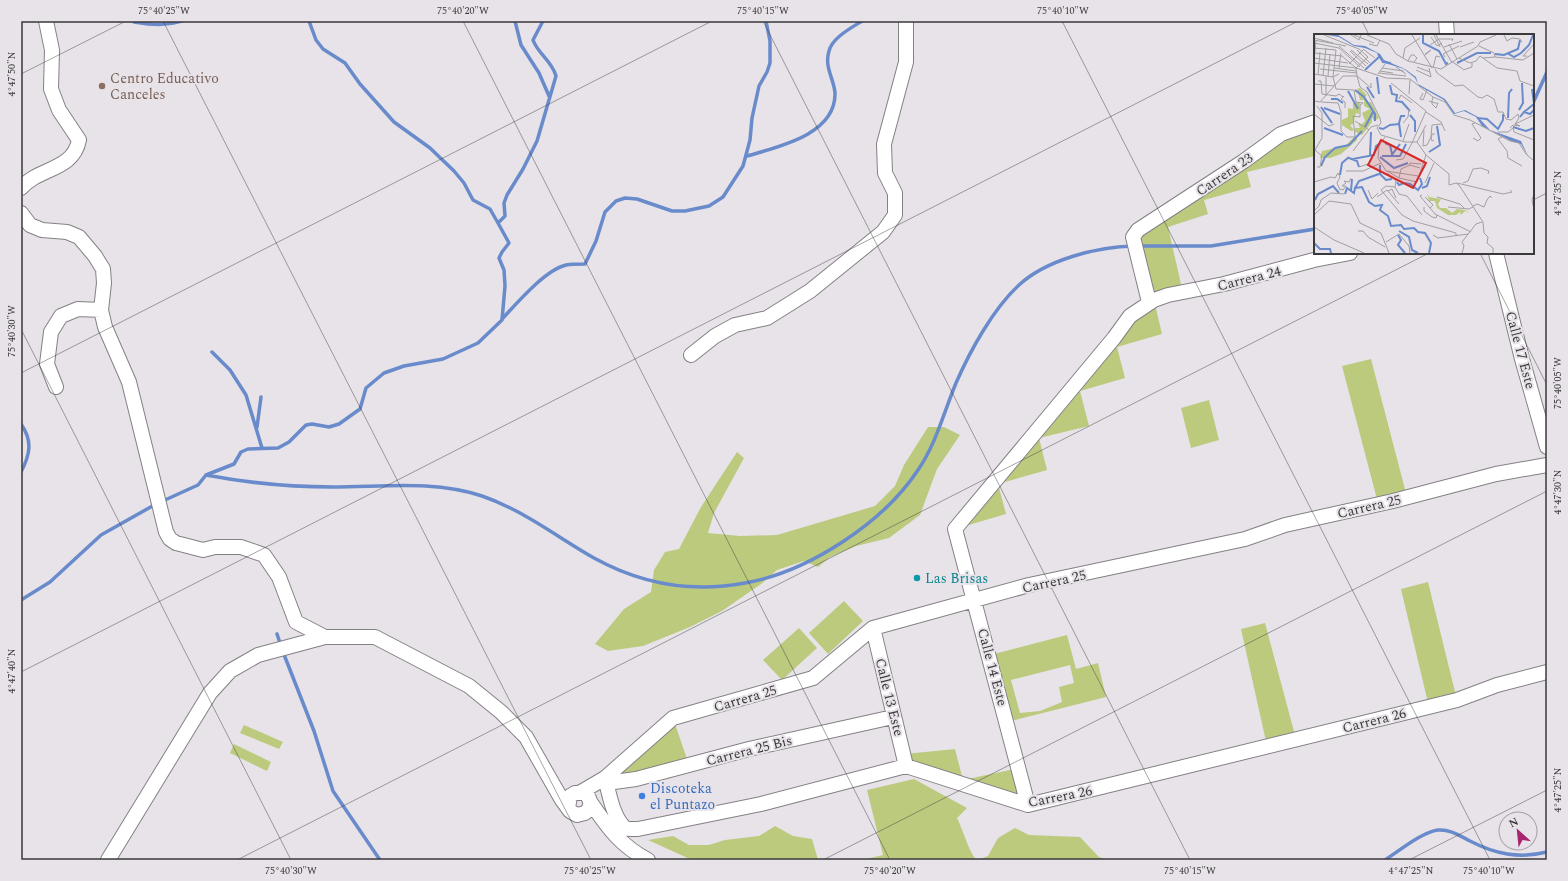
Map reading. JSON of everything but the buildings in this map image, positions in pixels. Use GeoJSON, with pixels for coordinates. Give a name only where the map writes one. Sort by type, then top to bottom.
{"type":"FeatureCollection","features":[{"type":"Feature","properties":{"kind":"street"},"geometry":{"type":"LineString","coordinates":[[21,188],[28,179],[66,162],[77,151],[80,140],[59,110],[51,89],[52,50],[46,21]]}},
{"type":"Feature","properties":{"kind":"street"},"geometry":{"type":"LineString","coordinates":[[691,355],[715,336],[736,325],[767,318],[810,291],[884,232],[896,215],[895,193],[885,173],[884,144],[906,62],[906,21]]}},
{"type":"Feature","properties":{"kind":"street"},"geometry":{"type":"LineString","coordinates":[[1446,21],[1447,34]]}},
{"type":"Feature","properties":{"kind":"street","name":"Carrera 23"},"geometry":{"type":"LineString","coordinates":[[1149,302],[1133,237],[1138,230],[1244,162],[1281,134],[1314,122]]}},
{"type":"Feature","properties":{"kind":"street"},"geometry":{"type":"LineString","coordinates":[[21,213],[30,226],[42,230],[67,232],[79,236],[103,269],[104,283],[100,310],[105,327],[129,382],[166,532],[170,539],[176,543],[203,550],[215,547],[241,547],[264,555],[279,577],[296,622],[325,637]]}},
{"type":"Feature","properties":{"kind":"street","name":"Carrera 24"},"geometry":{"type":"LineString","coordinates":[[955,529],[1114,338],[1130,316],[1149,302],[1168,295],[1224,284],[1346,254]]}},
{"type":"Feature","properties":{"kind":"street","name":"Calle 17 Este"},"geometry":{"type":"LineString","coordinates":[[1496,254],[1522,359],[1547,447]]}},
{"type":"Feature","properties":{"kind":"street"},"geometry":{"type":"LineString","coordinates":[[56,387],[48,364],[51,332],[61,316],[78,309],[100,310]]}},
{"type":"Feature","properties":{"kind":"street","name":"Carrera 25"},"geometry":{"type":"LineString","coordinates":[[586,797],[603,779],[673,718],[813,678],[873,628],[1029,585],[1245,539],[1285,526],[1400,499],[1496,474],[1547,465]]}},
{"type":"Feature","properties":{"kind":"street","name":"Calle 14 Este"},"geometry":{"type":"LineString","coordinates":[[955,529],[1028,805]]}},
{"type":"Feature","properties":{"kind":"street","name":"Calle 13 Este"},"geometry":{"type":"LineString","coordinates":[[873,628],[893,717],[905,754],[906,766]]}},
{"type":"Feature","properties":{"kind":"street"},"geometry":{"type":"LineString","coordinates":[[108,860],[210,693],[230,670],[258,655],[325,637],[375,637],[469,686],[502,712],[526,737],[555,788],[572,811],[592,824],[609,830]]}},
{"type":"Feature","properties":{"kind":"street","name":"Carrera 26"},"geometry":{"type":"LineString","coordinates":[[906,766],[1028,805],[1457,700],[1497,685],[1547,672]]}},
{"type":"Feature","properties":{"kind":"street","name":"Carrera 25 Bis"},"geometry":{"type":"LineString","coordinates":[[603,779],[614,782],[636,779],[749,749],[893,717]]}},
{"type":"Feature","properties":{"kind":"street"},"geometry":{"type":"LineString","coordinates":[[603,779],[623,826],[628,829],[638,829],[761,804],[906,766]]}},
{"type":"Feature","properties":{"kind":"street"},"geometry":{"type":"LineString","coordinates":[[555,788],[586,797],[609,830],[634,853],[648,860]]}},
{"type":"Feature","properties":{"kind":"street"},"geometry":{"type":"LineString","coordinates":[[572,811],[568,802],[570,796],[586,797]]}},
{"type":"Feature","properties":{"kind":"street"},"geometry":{"type":"LineString","coordinates":[[572,811],[585,813],[590,807],[586,797]]}},
{"type":"Feature","properties":{"kind":"green space"},"geometry":{"type":"Polygon","coordinates":[[[1311,123],[1314,136],[1314,156],[1247,172],[1251,187],[1204,200],[1208,214],[1168,227],[1183,293],[1154,300],[1162,334],[1117,347],[1125,378],[1080,391],[1089,426],[1039,438],[1047,470],[998,484],[1006,514],[955,529],[1149,303],[1133,237],[1311,123]]]}},
{"type":"Feature","properties":{"kind":"green space"},"geometry":{"type":"Polygon","coordinates":[[[1371,359],[1407,497],[1378,503],[1342,366],[1371,359]]]}},
{"type":"Feature","properties":{"kind":"green space"},"geometry":{"type":"Polygon","coordinates":[[[1209,400],[1219,440],[1191,448],[1181,408],[1209,400]]]}},
{"type":"Feature","properties":{"kind":"green space"},"geometry":{"type":"Polygon","coordinates":[[[928,427],[944,427],[960,435],[937,469],[920,515],[889,538],[856,546],[830,557],[818,567],[804,561],[777,570],[761,584],[722,611],[690,627],[643,646],[608,651],[595,644],[624,609],[651,592],[654,570],[665,552],[679,549],[701,507],[737,452],[744,458],[714,513],[708,533],[740,536],[777,535],[875,506],[895,486],[904,465],[928,427]]]}},
{"type":"Feature","properties":{"kind":"green space"},"geometry":{"type":"Polygon","coordinates":[[[1428,582],[1457,700],[1429,707],[1401,589],[1428,582]]]}},
{"type":"Feature","properties":{"kind":"green space"},"geometry":{"type":"Polygon","coordinates":[[[844,601],[863,621],[828,654],[809,633],[844,601]]]}},
{"type":"Feature","properties":{"kind":"green space"},"geometry":{"type":"Polygon","coordinates":[[[1265,623],[1296,739],[1267,746],[1241,629],[1265,623]]]}},
{"type":"Feature","properties":{"kind":"green space"},"geometry":{"type":"Polygon","coordinates":[[[799,628],[817,648],[782,680],[763,660],[799,628]]]}},
{"type":"Feature","properties":{"kind":"green space"},"geometry":{"type":"Polygon","coordinates":[[[1067,635],[1076,669],[1098,663],[1106,697],[1007,722],[990,655],[1067,635]],[[1070,665],[1011,680],[1020,713],[1040,711],[1062,702],[1059,687],[1074,683],[1070,665]]]}},
{"type":"Feature","properties":{"kind":"green space"},"geometry":{"type":"Polygon","coordinates":[[[673,718],[689,765],[605,778],[673,718]]]}},
{"type":"Feature","properties":{"kind":"green space"},"geometry":{"type":"Polygon","coordinates":[[[244,725],[283,742],[279,749],[240,733],[244,725]]]}},
{"type":"Feature","properties":{"kind":"green space"},"geometry":{"type":"Polygon","coordinates":[[[234,744],[271,762],[267,771],[230,753],[234,744]]]}},
{"type":"Feature","properties":{"kind":"green space"},"geometry":{"type":"Polygon","coordinates":[[[955,749],[963,780],[1019,768],[1028,805],[913,769],[905,754],[955,749]]]}},
{"type":"Feature","properties":{"kind":"green space"},"geometry":{"type":"Polygon","coordinates":[[[914,779],[967,808],[957,818],[970,850],[976,860],[862,860],[883,855],[867,790],[914,779]]]}},
{"type":"Feature","properties":{"kind":"green space"},"geometry":{"type":"Polygon","coordinates":[[[775,826],[793,836],[812,839],[818,860],[692,860],[648,840],[673,836],[689,845],[709,845],[725,840],[759,836],[775,826]]]}},
{"type":"Feature","properties":{"kind":"green space"},"geometry":{"type":"Polygon","coordinates":[[[1015,828],[1029,835],[1080,837],[1099,857],[1108,860],[978,860],[988,856],[998,838],[1015,828]]]}},
{"type":"Feature","properties":{"kind":"waterway"},"geometry":{"type":"LineString","coordinates":[[134,22],[147,24],[170,24],[182,21]]}},
{"type":"Feature","properties":{"kind":"waterway"},"geometry":{"type":"LineString","coordinates":[[309,21],[316,40],[323,49],[345,63],[360,84],[394,122],[430,148],[454,171],[464,183],[473,200],[490,209],[498,223]]}},
{"type":"Feature","properties":{"kind":"waterway"},"geometry":{"type":"LineString","coordinates":[[515,21],[521,45],[539,73],[549,96]]}},
{"type":"Feature","properties":{"kind":"waterway"},"geometry":{"type":"LineString","coordinates":[[165,500],[198,485],[206,475],[234,464],[241,452],[248,449],[278,448],[289,442],[306,425],[312,424],[329,427],[339,424],[360,409],[366,388],[384,373],[404,366],[443,359],[478,343],[502,320],[505,286],[504,270],[499,258],[509,243],[498,223],[505,216],[504,203],[507,195],[523,169],[537,141],[556,76],[533,40],[543,21]]}},
{"type":"Feature","properties":{"kind":"waterway"},"geometry":{"type":"LineString","coordinates":[[502,319],[523,296],[549,273],[566,265],[585,264],[596,241],[605,212],[616,201],[625,198],[637,199],[672,211],[685,211],[709,206],[723,197],[743,166],[750,140],[752,118],[759,86],[770,63],[770,41],[766,21]]}},
{"type":"Feature","properties":{"kind":"waterway"},"geometry":{"type":"LineString","coordinates":[[747,156],[803,137],[816,129],[826,119],[833,107],[835,93],[828,68],[829,51],[831,46],[838,38],[862,21]]}},
{"type":"Feature","properties":{"kind":"waterway"},"geometry":{"type":"LineString","coordinates":[[1534,101],[1547,72]]}},
{"type":"Feature","properties":{"kind":"waterway"},"geometry":{"type":"LineString","coordinates":[[1139,246],[1211,246],[1314,229]]}},
{"type":"Feature","properties":{"kind":"waterway"},"geometry":{"type":"LineString","coordinates":[[206,475],[253,482],[317,487],[427,486],[464,491],[482,496],[512,509],[540,524],[594,558],[612,567],[648,580],[667,584],[706,587],[745,583],[769,577],[794,568],[842,542],[864,526],[903,490],[918,470],[930,450],[956,383],[975,344],[991,318],[1019,285],[1043,268],[1072,256],[1103,249],[1133,246]]}},
{"type":"Feature","properties":{"kind":"waterway"},"geometry":{"type":"LineString","coordinates":[[212,352],[230,370],[246,395],[262,448]]}},
{"type":"Feature","properties":{"kind":"waterway"},"geometry":{"type":"LineString","coordinates":[[257,427],[261,397]]}},
{"type":"Feature","properties":{"kind":"waterway"},"geometry":{"type":"LineString","coordinates":[[21,424],[25,430],[29,442],[28,454],[21,472]]}},
{"type":"Feature","properties":{"kind":"waterway"},"geometry":{"type":"LineString","coordinates":[[21,600],[50,582],[101,535],[156,504]]}},
{"type":"Feature","properties":{"kind":"waterway"},"geometry":{"type":"LineString","coordinates":[[277,634],[281,646]]}},
{"type":"Feature","properties":{"kind":"waterway"},"geometry":{"type":"LineString","coordinates":[[283,652],[314,731],[333,791],[380,860]]}},
{"type":"Feature","properties":{"kind":"waterway"},"geometry":{"type":"LineString","coordinates":[[1385,860],[1425,834],[1438,830],[1451,832],[1489,849],[1507,854],[1527,855],[1547,852]]}},
{"type":"Feature","properties":{"kind":"place","name":"Centro Educativo Canceles"},"geometry":{"type":"Point","coordinates":[102,86]}},
{"type":"Feature","properties":{"kind":"place","name":"Las Brisas"},"geometry":{"type":"Point","coordinates":[917,578]}},
{"type":"Feature","properties":{"kind":"place","name":"Discoteka el Puntazo"},"geometry":{"type":"Point","coordinates":[642,796]}}]}
